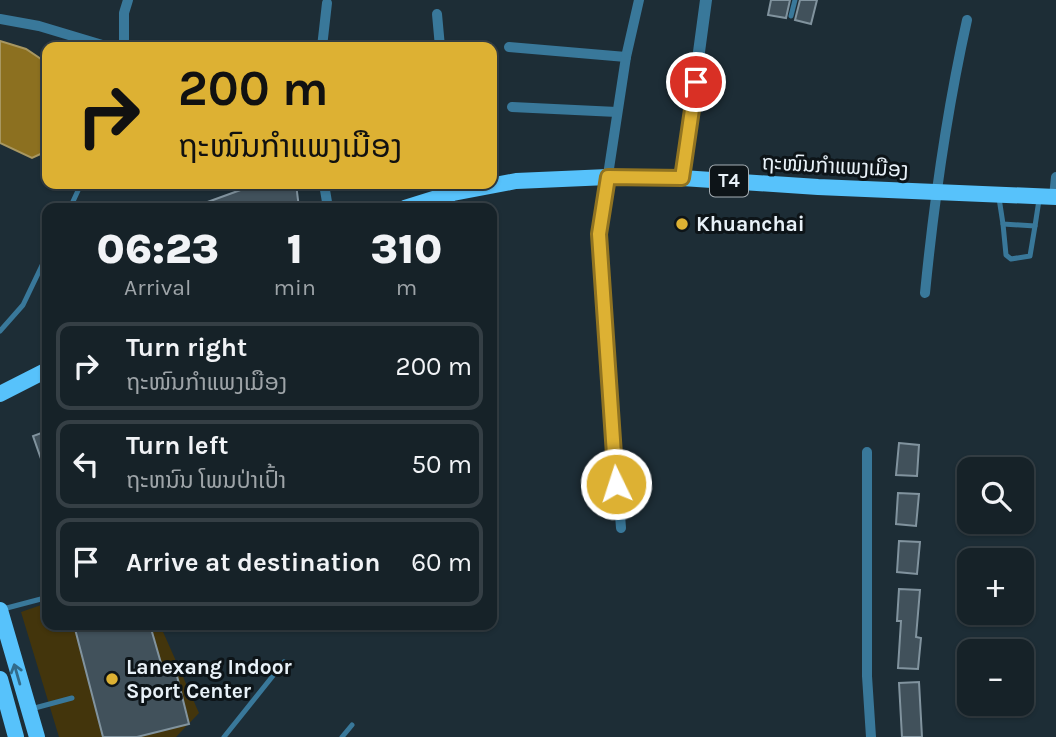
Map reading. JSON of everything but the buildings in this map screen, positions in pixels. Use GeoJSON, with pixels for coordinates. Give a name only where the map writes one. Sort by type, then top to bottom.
{"type":"FeatureCollection","features":[{"type":"Feature","properties":{"kind":"main road","name":"ຖະໜົນກຳແພງເມືອງ"},"geometry":{"type":"LineString","coordinates":[[497,183],[608,177],[682,178],[1050,197]]}},
{"type":"Feature","properties":{"kind":"main road","name":"ຖະໜົນກຳແພງເມືອງ"},"geometry":{"type":"LineString","coordinates":[[417,203],[450,189]]}},
{"type":"Feature","properties":{"kind":"main road"},"geometry":{"type":"LineString","coordinates":[[0,394],[42,373]]}},
{"type":"Feature","properties":{"kind":"main road"},"geometry":{"type":"LineString","coordinates":[[0,610],[37,737]]}},
{"type":"Feature","properties":{"kind":"main road"},"geometry":{"type":"LineString","coordinates":[[0,679],[16,737]]}},
{"type":"Feature","properties":{"kind":"street"},"geometry":{"type":"LineString","coordinates":[[124,42],[124,13],[128,0]]}},
{"type":"Feature","properties":{"kind":"street"},"geometry":{"type":"LineString","coordinates":[[621,528],[599,234],[626,57],[639,0]]}},
{"type":"Feature","properties":{"kind":"street"},"geometry":{"type":"LineString","coordinates":[[682,178],[706,0]]}},
{"type":"Feature","properties":{"kind":"street"},"geometry":{"type":"LineString","coordinates":[[323,42],[327,3]]}},
{"type":"Feature","properties":{"kind":"street"},"geometry":{"type":"LineString","coordinates":[[437,14],[440,42]]}},
{"type":"Feature","properties":{"kind":"street"},"geometry":{"type":"LineString","coordinates":[[0,19],[39,26],[92,42]]}},
{"type":"Feature","properties":{"kind":"street"},"geometry":{"type":"LineString","coordinates":[[925,293],[935,192],[950,97],[967,20]]}},
{"type":"Feature","properties":{"kind":"street"},"geometry":{"type":"LineString","coordinates":[[509,47],[626,57]]}},
{"type":"Feature","properties":{"kind":"street"},"geometry":{"type":"LineString","coordinates":[[512,107],[617,113]]}},
{"type":"Feature","properties":{"kind":"street"},"geometry":{"type":"LineString","coordinates":[[1050,197],[1056,177]]}},
{"type":"Feature","properties":{"kind":"street"},"geometry":{"type":"LineString","coordinates":[[867,452],[867,676],[871,737]]}},
{"type":"Feature","properties":{"kind":"lane"},"geometry":{"type":"LineString","coordinates":[[792,16],[795,0]]}},
{"type":"Feature","properties":{"kind":"lane"},"geometry":{"type":"LineString","coordinates":[[998,195],[1006,255],[1011,259],[1030,256],[1035,226],[1050,197]]}},
{"type":"Feature","properties":{"kind":"lane"},"geometry":{"type":"LineString","coordinates":[[1003,224],[1035,226]]}},
{"type":"Feature","properties":{"kind":"lane"},"geometry":{"type":"LineString","coordinates":[[0,331],[23,305],[42,265]]}},
{"type":"Feature","properties":{"kind":"lane"},"geometry":{"type":"LineString","coordinates":[[0,610],[41,598]]}},
{"type":"Feature","properties":{"kind":"lane"},"geometry":{"type":"LineString","coordinates":[[224,737],[284,662]]}},
{"type":"Feature","properties":{"kind":"lane"},"geometry":{"type":"LineString","coordinates":[[28,710],[72,698]]}},
{"type":"Feature","properties":{"kind":"lane"},"geometry":{"type":"LineString","coordinates":[[342,737],[352,725]]}},
{"type":"Feature","properties":{"kind":"shaded area"},"geometry":{"type":"Polygon","coordinates":[[[0,41],[26,49],[42,60],[42,153],[32,158],[0,143],[0,41]]]}},
{"type":"Feature","properties":{"kind":"shaded area","name":"Lanexang Indoor Sport Center"},"geometry":{"type":"Polygon","coordinates":[[[42,605],[42,630],[162,630],[199,713],[176,737],[59,737],[21,612],[42,605]]]}},
{"type":"Feature","properties":{"kind":"place","name":"Khuanchai"},"geometry":{"type":"Point","coordinates":[682,224]}},
{"type":"Feature","properties":{"kind":"place","name":"Lanexang Indoor Sport Center"},"geometry":{"type":"Point","coordinates":[112,679]}},
{"type":"Feature","properties":{"kind":"route"},"geometry":{"type":"LineString","coordinates":[[616,484],[599,234],[608,177],[682,178],[696,82]]}}]}
